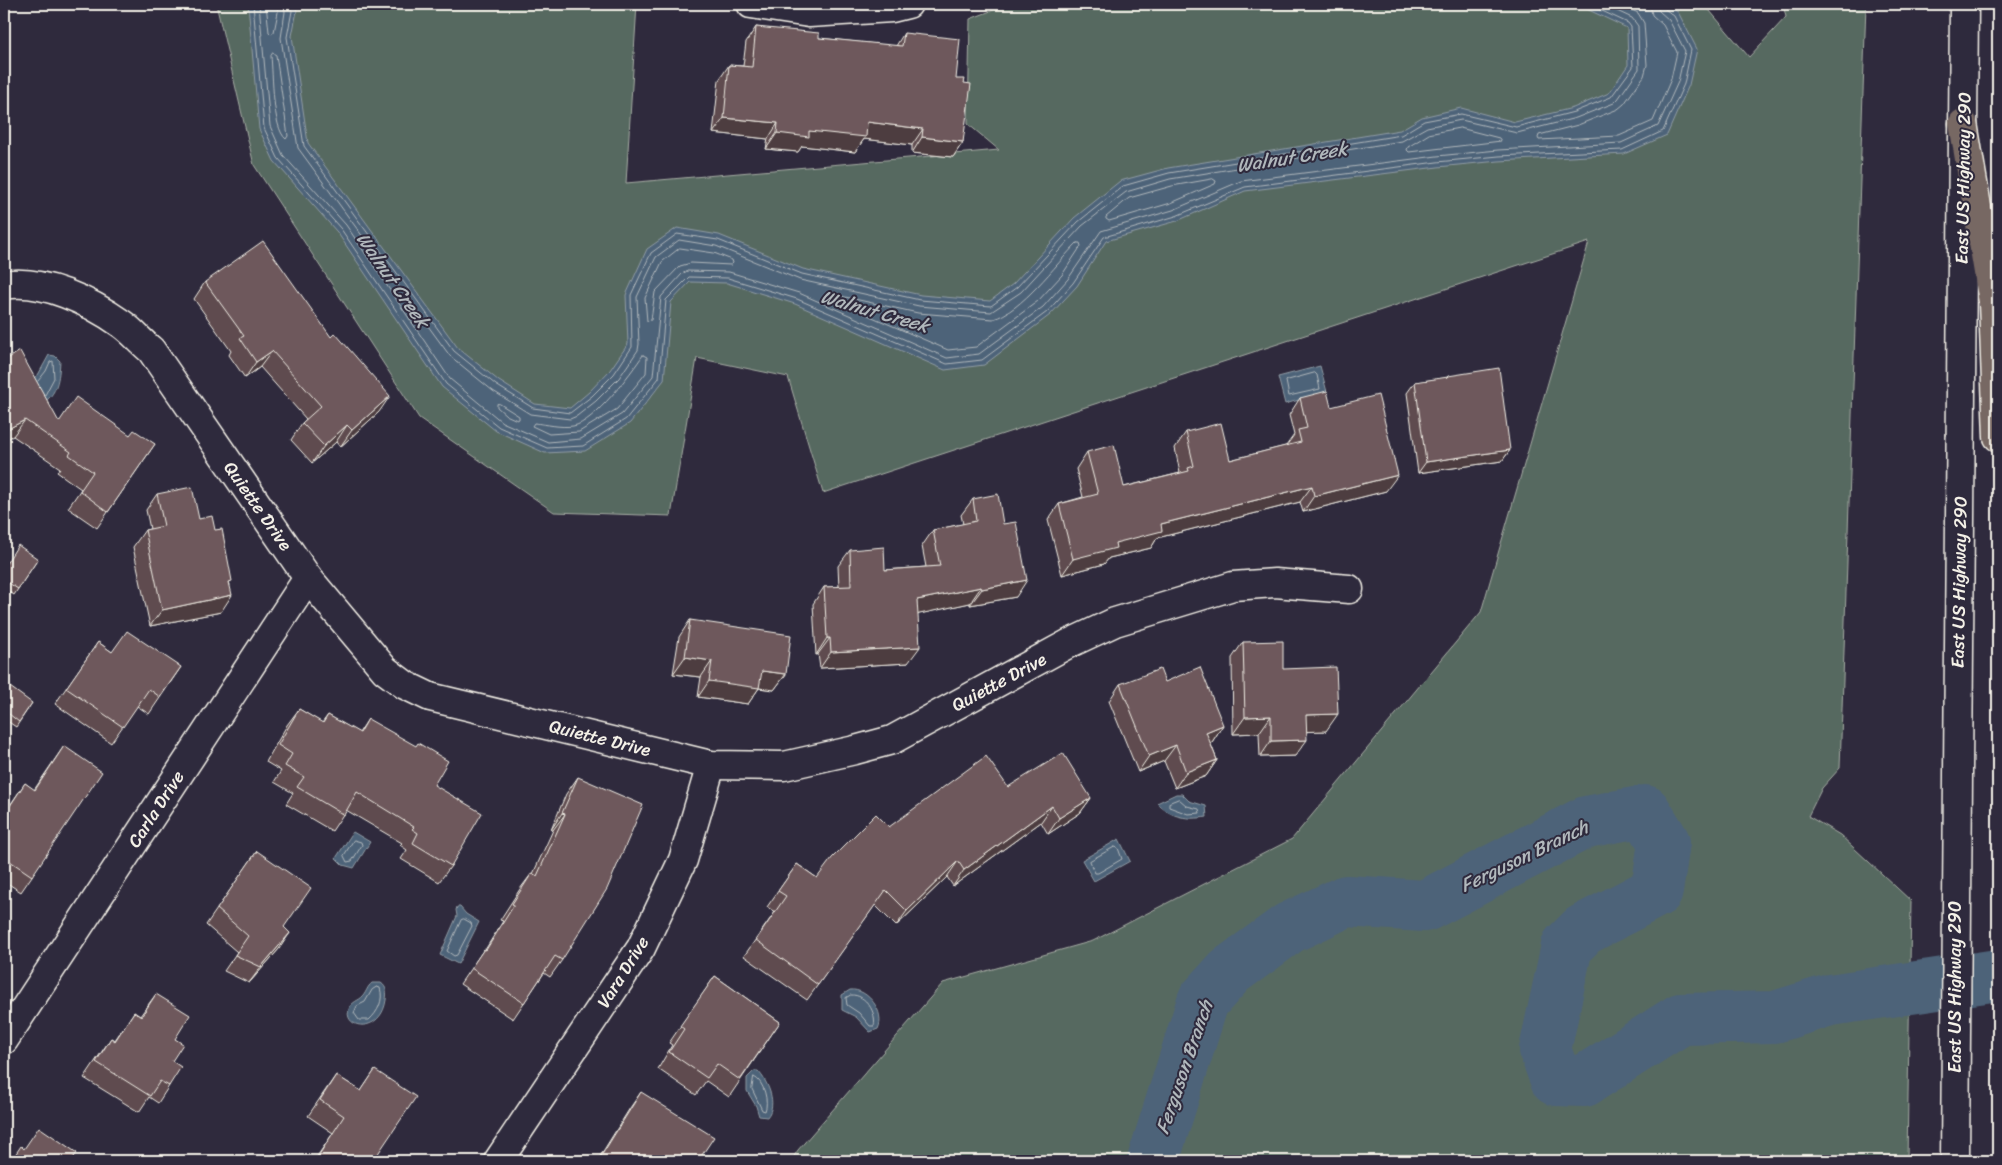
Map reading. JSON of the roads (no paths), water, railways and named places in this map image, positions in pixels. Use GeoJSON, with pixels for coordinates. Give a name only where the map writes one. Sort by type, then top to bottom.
{"type":"FeatureCollection","features":[{"type":"Feature","properties":{"kind":"highway"},"geometry":{"type":"LineString","coordinates":[[1963,123],[1994,302],[1998,437]]}},
{"type":"Feature","properties":{"kind":"street"},"geometry":{"type":"LineString","coordinates":[[751,4],[809,13],[892,8],[908,4]]}},
{"type":"Feature","properties":{"kind":"street","name":"East US Highway 290"},"geometry":{"type":"LineString","coordinates":[[1954,1161],[1964,4]]}},
{"type":"Feature","properties":{"kind":"street","name":"Quiette Drive"},"geometry":{"type":"LineString","coordinates":[[4,285],[18,283],[57,291],[94,306],[124,325],[151,350],[308,578],[373,658],[405,686],[430,697],[711,765],[784,766],[892,740],[1068,644],[1115,622],[1233,586],[1275,583],[1350,589]]}},
{"type":"Feature","properties":{"kind":"street","name":"Carla Drive"},"geometry":{"type":"LineString","coordinates":[[4,1040],[308,578]]}},
{"type":"Feature","properties":{"kind":"street","name":"Vara Drive"},"geometry":{"type":"LineString","coordinates":[[498,1161],[641,948],[683,860],[711,765]]}},
{"type":"Feature","properties":{"kind":"water","name":"Walnut Creek"},"geometry":{"type":"Polygon","coordinates":[[[248,4],[295,4],[297,11],[292,36],[308,143],[458,348],[499,381],[535,404],[570,408],[610,370],[628,344],[626,295],[647,249],[677,228],[719,235],[803,269],[921,295],[990,301],[1013,284],[1074,218],[1120,181],[1168,168],[1400,130],[1422,117],[1461,108],[1515,122],[1573,108],[1609,93],[1628,65],[1627,28],[1576,4],[1665,4],[1678,12],[1697,49],[1689,85],[1667,135],[1624,154],[1499,161],[1245,191],[1177,221],[1106,241],[1077,286],[1050,315],[984,365],[945,370],[795,304],[727,283],[690,282],[671,302],[664,380],[630,423],[585,451],[545,453],[496,431],[442,387],[337,232],[274,161],[259,129],[248,4]]]}},
{"type":"Feature","properties":{"kind":"water"},"geometry":{"type":"Polygon","coordinates":[[[49,355],[55,356],[60,361],[58,379],[51,396],[41,404],[32,379],[38,375],[49,355]]]}},
{"type":"Feature","properties":{"kind":"water"},"geometry":{"type":"Polygon","coordinates":[[[1320,366],[1327,392],[1285,404],[1278,377],[1320,366]]]}},
{"type":"Feature","properties":{"kind":"water"},"geometry":{"type":"Polygon","coordinates":[[[1176,794],[1182,794],[1189,801],[1206,806],[1207,817],[1180,817],[1168,812],[1157,803],[1176,794]]]}},
{"type":"Feature","properties":{"kind":"water"},"geometry":{"type":"Polygon","coordinates":[[[353,832],[370,842],[354,868],[343,865],[336,858],[353,832]]]}},
{"type":"Feature","properties":{"kind":"water"},"geometry":{"type":"Polygon","coordinates":[[[1119,839],[1130,861],[1094,881],[1082,860],[1119,839]]]}},
{"type":"Feature","properties":{"kind":"water"},"geometry":{"type":"Polygon","coordinates":[[[457,907],[460,907],[466,914],[479,922],[458,964],[440,955],[457,916],[457,907]]]}},
{"type":"Feature","properties":{"kind":"water"},"geometry":{"type":"Polygon","coordinates":[[[372,983],[381,983],[385,988],[386,997],[383,1011],[370,1024],[356,1024],[348,1016],[349,1009],[352,1004],[363,996],[372,983]]]}},
{"type":"Feature","properties":{"kind":"water"},"geometry":{"type":"Polygon","coordinates":[[[850,990],[857,990],[863,993],[874,1003],[880,1016],[878,1029],[870,1032],[856,1017],[842,1010],[842,995],[850,990]]]}},
{"type":"Feature","properties":{"kind":"water"},"geometry":{"type":"Polygon","coordinates":[[[754,1071],[758,1071],[762,1076],[772,1100],[772,1106],[767,1117],[759,1116],[756,1106],[747,1091],[747,1078],[754,1071]]]}},
{"type":"Feature","properties":{"kind":"waterway","name":"Ferguson Branch"},"geometry":{"type":"LineString","coordinates":[[1153,1161],[1203,1001],[1230,971],[1289,928],[1346,901],[1425,906],[1586,822],[1645,811],[1664,842],[1657,891],[1583,930],[1567,946],[1545,1050],[1556,1080],[1584,1081],[1681,1019],[1775,1017],[1830,1000],[1998,975]]}}]}
